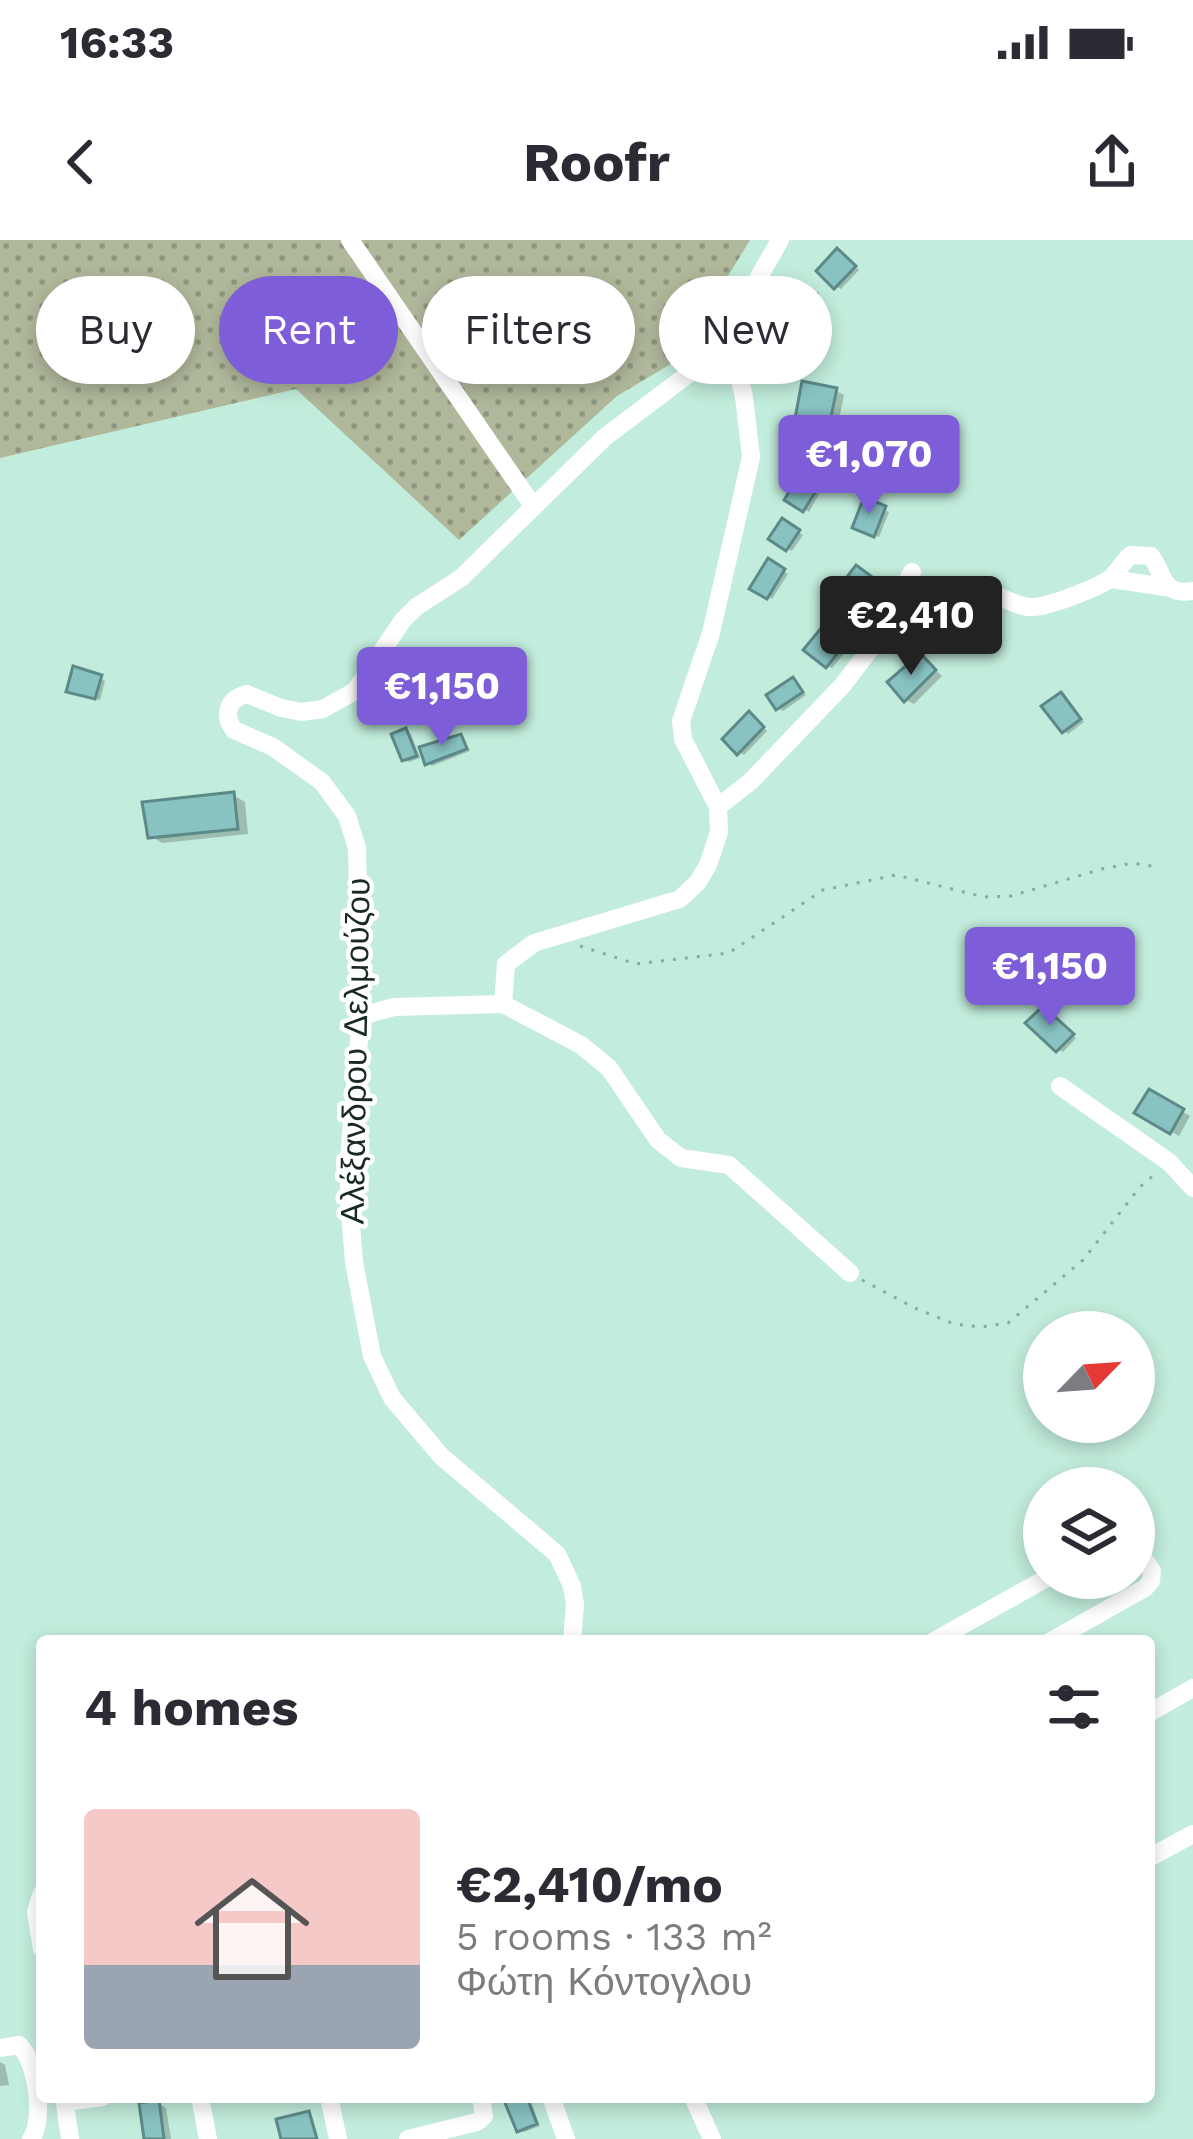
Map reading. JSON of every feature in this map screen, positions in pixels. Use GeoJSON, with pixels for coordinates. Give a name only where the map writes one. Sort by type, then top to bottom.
{"type":"FeatureCollection","features":[{"type":"Feature","properties":{"kind":"street"},"geometry":{"type":"LineString","coordinates":[[350,240],[532,506]]}},
{"type":"Feature","properties":{"kind":"street","name":"Αλέξανδρου Δελμούζου"},"geometry":{"type":"LineString","coordinates":[[760,276],[780,240]]}},
{"type":"Feature","properties":{"kind":"street","name":"Αλέξανδρου Δελμούζου"},"geometry":{"type":"LineString","coordinates":[[572,1635],[572,1586],[557,1554],[441,1456],[392,1398],[372,1356],[354,1262],[349,1200],[361,1016],[358,848],[347,816],[332,793],[299,763],[234,730],[228,711],[235,699],[248,694],[301,712],[347,698],[363,683],[409,614],[461,578],[604,437],[677,384]]}},
{"type":"Feature","properties":{"kind":"street"},"geometry":{"type":"LineString","coordinates":[[503,1004],[506,964],[534,943],[680,899],[708,865],[719,832],[718,807],[683,739],[681,722],[711,634],[751,457],[740,384]]}},
{"type":"Feature","properties":{"kind":"street"},"geometry":{"type":"LineString","coordinates":[[939,640],[961,597],[978,588],[1029,608],[1064,600],[1111,579],[1131,555],[1151,556],[1166,586]]}},
{"type":"Feature","properties":{"kind":"street"},"geometry":{"type":"LineString","coordinates":[[718,807],[751,781],[842,686],[875,643],[912,572]]}},
{"type":"Feature","properties":{"kind":"street"},"geometry":{"type":"LineString","coordinates":[[1111,579],[1166,586],[1180,593],[1193,591]]}},
{"type":"Feature","properties":{"kind":"street"},"geometry":{"type":"LineString","coordinates":[[361,1016],[394,1007],[503,1004],[581,1045],[609,1069],[658,1139],[681,1158],[729,1166],[850,1273]]}},
{"type":"Feature","properties":{"kind":"street"},"geometry":{"type":"LineString","coordinates":[[1060,1086],[1169,1162],[1193,1188]]}},
{"type":"Feature","properties":{"kind":"street"},"geometry":{"type":"LineString","coordinates":[[945,1635],[1023,1591]]}},
{"type":"Feature","properties":{"kind":"street"},"geometry":{"type":"LineString","coordinates":[[1063,1635],[1126,1599]]}},
{"type":"Feature","properties":{"kind":"street"},"geometry":{"type":"LineString","coordinates":[[1155,1710],[1193,1688]]}},
{"type":"Feature","properties":{"kind":"street"},"geometry":{"type":"LineString","coordinates":[[1155,1855],[1193,1834]]}},
{"type":"Feature","properties":{"kind":"street"},"geometry":{"type":"LineString","coordinates":[[0,2048],[23,2048],[36,2097]]}},
{"type":"Feature","properties":{"kind":"street"},"geometry":{"type":"LineString","coordinates":[[33,2136],[37,2103]]}},
{"type":"Feature","properties":{"kind":"street"},"geometry":{"type":"LineString","coordinates":[[65,2103],[70,2139]]}},
{"type":"Feature","properties":{"kind":"street"},"geometry":{"type":"LineString","coordinates":[[201,2103],[208,2139]]}},
{"type":"Feature","properties":{"kind":"street"},"geometry":{"type":"LineString","coordinates":[[330,2103],[338,2139]]}},
{"type":"Feature","properties":{"kind":"street"},"geometry":{"type":"LineString","coordinates":[[409,2139],[477,2122],[484,2116],[482,2103]]}},
{"type":"Feature","properties":{"kind":"street"},"geometry":{"type":"LineString","coordinates":[[552,2103],[566,2139]]}},
{"type":"Feature","properties":{"kind":"street"},"geometry":{"type":"LineString","coordinates":[[689,2139],[711,2136],[696,2103]]}},
{"type":"Feature","properties":{"kind":"path"},"geometry":{"type":"LineString","coordinates":[[554,937],[636,964],[728,953],[823,890],[896,875],[984,897],[1011,896],[1132,863],[1158,867]]}},
{"type":"Feature","properties":{"kind":"path"},"geometry":{"type":"LineString","coordinates":[[850,1273],[955,1324],[982,1328],[1008,1323],[1083,1260],[1140,1187],[1169,1162]]}},
{"type":"Feature","properties":{"kind":"green space"},"geometry":{"type":"Polygon","coordinates":[[[0,240],[750,240],[728,276],[659,276],[659,371],[617,396],[459,540],[296,389],[0,458],[0,240]]]}},
{"type":"Feature","properties":{"kind":"building"},"geometry":{"type":"Polygon","coordinates":[[[837,248],[856,266],[834,289],[832,276],[816,271],[837,248]]]}},
{"type":"Feature","properties":{"kind":"building"},"geometry":{"type":"Polygon","coordinates":[[[801,384],[837,388],[825,446],[791,440],[801,384]]]}},
{"type":"Feature","properties":{"kind":"building"},"geometry":{"type":"Polygon","coordinates":[[[798,477],[817,489],[803,512],[784,500],[798,477]]]}},
{"type":"Feature","properties":{"kind":"building"},"geometry":{"type":"Polygon","coordinates":[[[864,497],[886,506],[874,537],[852,528],[864,497]]]}},
{"type":"Feature","properties":{"kind":"building"},"geometry":{"type":"Polygon","coordinates":[[[782,518],[800,530],[786,551],[768,539],[782,518]]]}},
{"type":"Feature","properties":{"kind":"building"},"geometry":{"type":"Polygon","coordinates":[[[768,558],[785,569],[767,599],[749,589],[768,558]]]}},
{"type":"Feature","properties":{"kind":"building"},"geometry":{"type":"Polygon","coordinates":[[[856,565],[879,582],[863,603],[840,586],[856,565]]]}},
{"type":"Feature","properties":{"kind":"building"},"geometry":{"type":"Polygon","coordinates":[[[822,627],[844,645],[826,668],[803,650],[822,627]]]}},
{"type":"Feature","properties":{"kind":"building"},"geometry":{"type":"Polygon","coordinates":[[[923,656],[936,670],[904,702],[887,682],[923,656]]]}},
{"type":"Feature","properties":{"kind":"building"},"geometry":{"type":"Polygon","coordinates":[[[73,666],[102,675],[95,699],[66,692],[73,666]]]}},
{"type":"Feature","properties":{"kind":"building"},"geometry":{"type":"Polygon","coordinates":[[[793,677],[803,692],[776,710],[766,695],[793,677]]]}},
{"type":"Feature","properties":{"kind":"building"},"geometry":{"type":"Polygon","coordinates":[[[1061,692],[1081,719],[1062,733],[1041,706],[1061,692]]]}},
{"type":"Feature","properties":{"kind":"building"},"geometry":{"type":"Polygon","coordinates":[[[749,711],[764,727],[737,755],[722,739],[749,711]]]}},
{"type":"Feature","properties":{"kind":"building"},"geometry":{"type":"Polygon","coordinates":[[[406,728],[417,756],[402,761],[391,734],[406,728]]]}},
{"type":"Feature","properties":{"kind":"building"},"geometry":{"type":"Polygon","coordinates":[[[461,734],[467,749],[425,765],[419,747],[461,734]]]}},
{"type":"Feature","properties":{"kind":"building"},"geometry":{"type":"Polygon","coordinates":[[[234,792],[238,829],[148,838],[142,802],[234,792]]]}},
{"type":"Feature","properties":{"kind":"building"},"geometry":{"type":"Polygon","coordinates":[[[1043,1006],[1074,1034],[1056,1052],[1025,1023],[1043,1006]]]}},
{"type":"Feature","properties":{"kind":"building"},"geometry":{"type":"Polygon","coordinates":[[[1149,1089],[1184,1109],[1170,1134],[1134,1113],[1149,1089]]]}},
{"type":"Feature","properties":{"kind":"building"},"geometry":{"type":"Polygon","coordinates":[[[139,2103],[159,2103],[164,2139],[144,2139],[139,2103]]]}},
{"type":"Feature","properties":{"kind":"building"},"geometry":{"type":"Polygon","coordinates":[[[505,2103],[529,2103],[537,2124],[517,2132],[505,2103]]]}},
{"type":"Feature","properties":{"kind":"building"},"geometry":{"type":"Polygon","coordinates":[[[309,2111],[317,2139],[281,2139],[276,2119],[309,2111]]]}}]}
